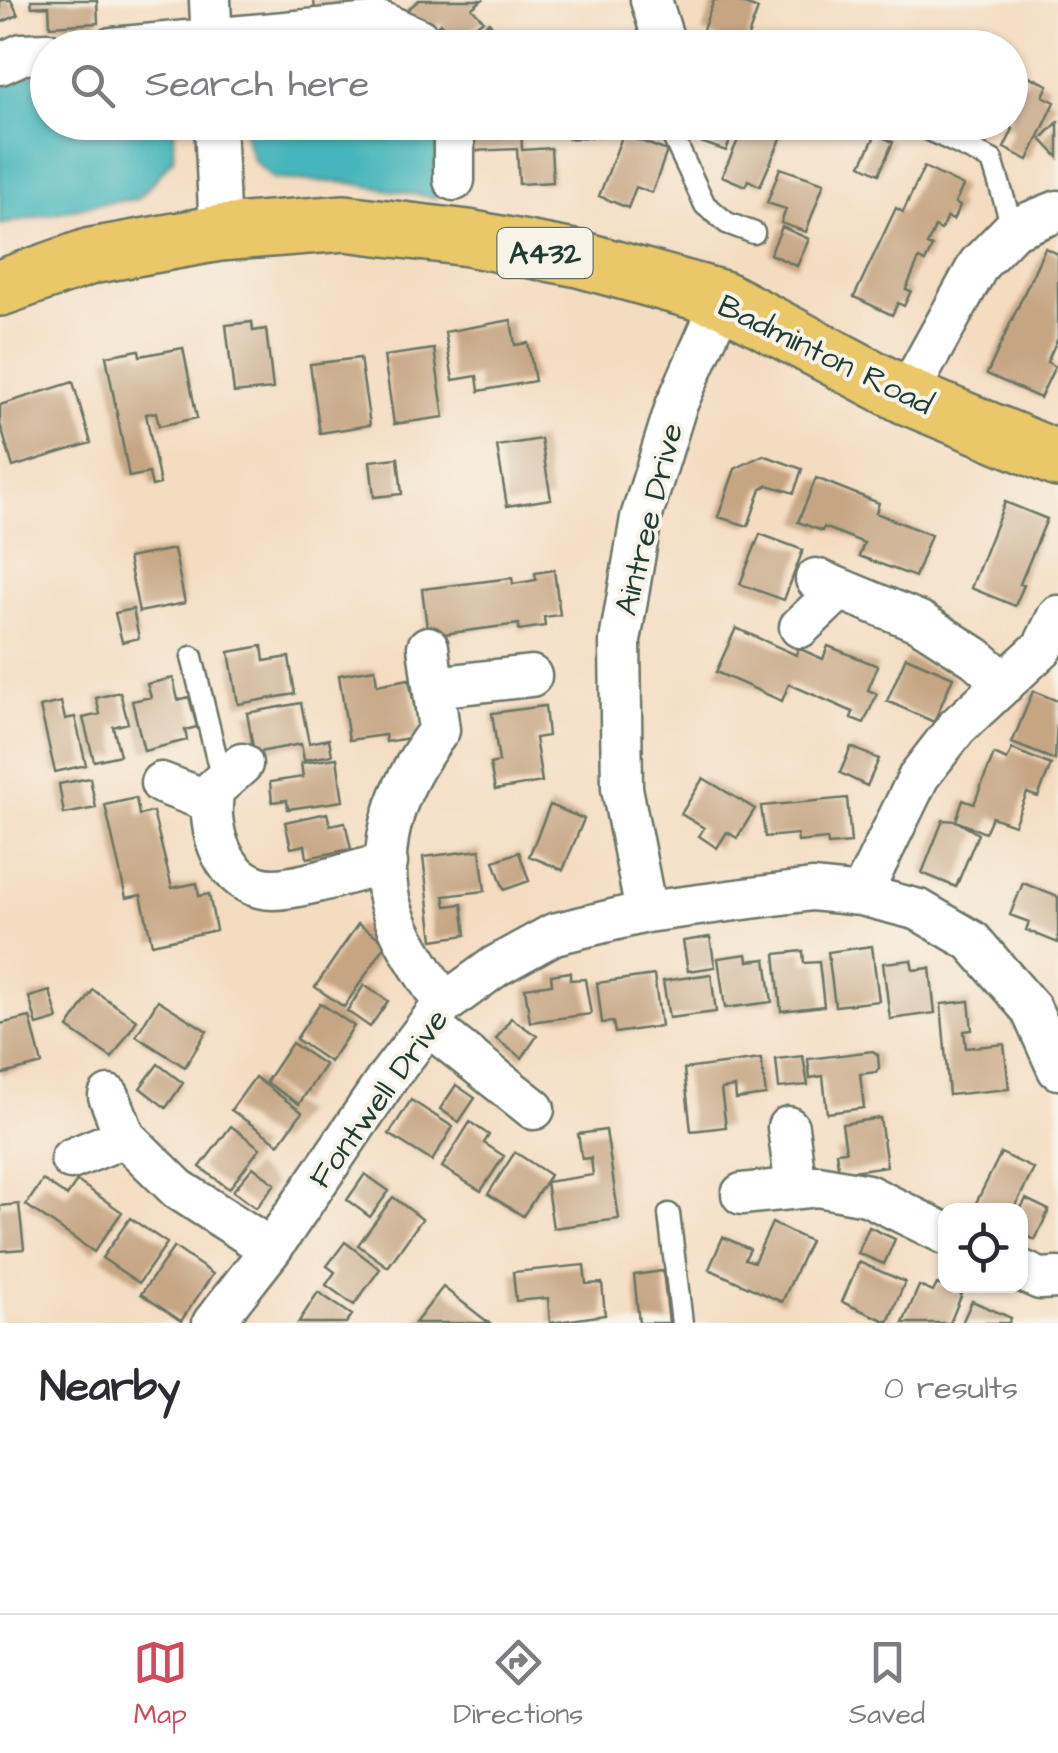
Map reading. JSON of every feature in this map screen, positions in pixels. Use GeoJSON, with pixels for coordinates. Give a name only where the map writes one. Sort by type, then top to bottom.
{"type":"FeatureCollection","features":[{"type":"Feature","properties":{"kind":"main road","name":"Badminton Road"},"geometry":{"type":"LineString","coordinates":[[0,288],[92,256],[220,233],[345,223],[468,238],[580,259],[723,299],[906,396],[1058,459]]}},
{"type":"Feature","properties":{"kind":"street"},"geometry":{"type":"LineString","coordinates":[[210,0],[211,30]]}},
{"type":"Feature","properties":{"kind":"street"},"geometry":{"type":"LineString","coordinates":[[651,0],[660,30]]}},
{"type":"Feature","properties":{"kind":"street"},"geometry":{"type":"LineString","coordinates":[[326,30],[383,23],[399,30]]}},
{"type":"Feature","properties":{"kind":"street"},"geometry":{"type":"LineString","coordinates":[[0,64],[30,53]]}},
{"type":"Feature","properties":{"kind":"street"},"geometry":{"type":"LineString","coordinates":[[216,140],[220,233]]}},
{"type":"Feature","properties":{"kind":"street"},"geometry":{"type":"LineString","coordinates":[[454,140],[454,180]]}},
{"type":"Feature","properties":{"kind":"street"},"geometry":{"type":"LineString","coordinates":[[906,396],[979,264],[1014,229],[1058,211]]}},
{"type":"Feature","properties":{"kind":"street","name":"Aintree Drive"},"geometry":{"type":"LineString","coordinates":[[646,912],[622,788],[620,641],[642,518],[653,480],[676,406],[723,299]]}},
{"type":"Feature","properties":{"kind":"street"},"geometry":{"type":"LineString","coordinates":[[800,627],[827,584],[920,622],[976,658],[1005,683]]}},
{"type":"Feature","properties":{"kind":"street"},"geometry":{"type":"LineString","coordinates":[[861,895],[920,776],[956,728],[1053,639]]}},
{"type":"Feature","properties":{"kind":"street"},"geometry":{"type":"LineString","coordinates":[[428,647],[439,730],[418,758],[392,810],[386,863],[388,897],[436,1014],[534,1109]]}},
{"type":"Feature","properties":{"kind":"street"},"geometry":{"type":"LineString","coordinates":[[434,687],[531,676]]}},
{"type":"Feature","properties":{"kind":"street"},"geometry":{"type":"LineString","coordinates":[[161,782],[225,782],[212,827],[220,853],[244,880],[272,889],[386,863]]}},
{"type":"Feature","properties":{"kind":"street"},"geometry":{"type":"LineString","coordinates":[[646,912],[812,890],[861,895],[919,910],[972,941],[1044,1000],[1058,1069]]}},
{"type":"Feature","properties":{"kind":"street","name":"Fontwell Drive"},"geometry":{"type":"LineString","coordinates":[[213,1323],[271,1248],[436,1014],[496,966],[554,934],[646,912]]}},
{"type":"Feature","properties":{"kind":"street"},"geometry":{"type":"LineString","coordinates":[[109,1096],[125,1137],[178,1189],[271,1248]]}},
{"type":"Feature","properties":{"kind":"street"},"geometry":{"type":"LineString","coordinates":[[788,1127],[796,1188]]}},
{"type":"Feature","properties":{"kind":"street"},"geometry":{"type":"LineString","coordinates":[[71,1159],[125,1137]]}},
{"type":"Feature","properties":{"kind":"street"},"geometry":{"type":"LineString","coordinates":[[742,1194],[818,1186],[867,1195],[938,1230]]}},
{"type":"Feature","properties":{"kind":"street"},"geometry":{"type":"LineString","coordinates":[[1028,1274],[1040,1279],[1058,1278]]}},
{"type":"Feature","properties":{"kind":"lane"},"geometry":{"type":"LineString","coordinates":[[674,140],[705,205],[726,223],[754,233]]}},
{"type":"Feature","properties":{"kind":"lane"},"geometry":{"type":"LineString","coordinates":[[950,140],[992,160],[1014,229]]}},
{"type":"Feature","properties":{"kind":"lane"},"geometry":{"type":"LineString","coordinates":[[192,657],[225,782]]}},
{"type":"Feature","properties":{"kind":"lane"},"geometry":{"type":"LineString","coordinates":[[669,1214],[682,1323]]}},
{"type":"Feature","properties":{"kind":"water"},"geometry":{"type":"Polygon","coordinates":[[[30,75],[30,140],[174,140],[173,159],[138,199],[0,225],[0,79],[30,75]]]}},
{"type":"Feature","properties":{"kind":"water"},"geometry":{"type":"Polygon","coordinates":[[[247,140],[438,140],[436,198],[350,183],[274,179],[253,160],[247,140]]]}},
{"type":"Feature","properties":{"kind":"building"},"geometry":{"type":"Polygon","coordinates":[[[0,0],[11,0],[18,15],[0,23],[0,0]]]}},
{"type":"Feature","properties":{"kind":"building"},"geometry":{"type":"Polygon","coordinates":[[[31,0],[97,0],[98,23],[50,26],[49,6],[32,7],[31,0]]]}},
{"type":"Feature","properties":{"kind":"building"},"geometry":{"type":"Polygon","coordinates":[[[314,0],[365,0],[365,9],[315,12],[314,0]]]}},
{"type":"Feature","properties":{"kind":"building"},"geometry":{"type":"Polygon","coordinates":[[[419,0],[482,0],[472,8],[483,20],[471,30],[446,30],[440,23],[432,30],[424,30],[407,10],[419,0]]]}},
{"type":"Feature","properties":{"kind":"building"},"geometry":{"type":"Polygon","coordinates":[[[714,0],[734,0],[758,9],[750,30],[703,30],[714,0]]]}},
{"type":"Feature","properties":{"kind":"building"},"geometry":{"type":"Polygon","coordinates":[[[489,22],[495,30],[479,30],[489,22]]]}},
{"type":"Feature","properties":{"kind":"building"},"geometry":{"type":"Polygon","coordinates":[[[1028,79],[1048,85],[1043,96],[1055,102],[1028,160],[1004,148],[1008,140],[1028,140],[1028,79]]]}},
{"type":"Feature","properties":{"kind":"building"},"geometry":{"type":"Polygon","coordinates":[[[1058,122],[1058,157],[1041,139],[1058,122]]]}},
{"type":"Feature","properties":{"kind":"building"},"geometry":{"type":"Polygon","coordinates":[[[472,140],[522,140],[522,150],[551,148],[553,182],[519,184],[517,149],[472,151],[472,140]]]}},
{"type":"Feature","properties":{"kind":"building"},"geometry":{"type":"Polygon","coordinates":[[[621,140],[639,140],[667,151],[652,193],[636,187],[628,208],[599,196],[621,140]]]}},
{"type":"Feature","properties":{"kind":"building"},"geometry":{"type":"Polygon","coordinates":[[[695,140],[730,140],[726,151],[695,140]]]}},
{"type":"Feature","properties":{"kind":"building"},"geometry":{"type":"Polygon","coordinates":[[[738,140],[780,140],[760,186],[748,180],[745,186],[722,176],[738,140]]]}},
{"type":"Feature","properties":{"kind":"building"},"geometry":{"type":"Polygon","coordinates":[[[873,140],[893,142],[879,174],[861,165],[873,140]]]}},
{"type":"Feature","properties":{"kind":"building"},"geometry":{"type":"Polygon","coordinates":[[[924,167],[963,186],[955,203],[960,206],[953,220],[947,217],[941,230],[935,227],[927,245],[932,247],[925,262],[919,259],[906,289],[911,291],[904,306],[898,303],[892,315],[854,297],[896,208],[903,212],[924,167]]]}},
{"type":"Feature","properties":{"kind":"building"},"geometry":{"type":"Polygon","coordinates":[[[780,168],[824,183],[806,232],[781,223],[786,209],[767,203],[780,168]]]}},
{"type":"Feature","properties":{"kind":"building"},"geometry":{"type":"Polygon","coordinates":[[[782,227],[809,239],[797,266],[770,254],[782,227]]]}},
{"type":"Feature","properties":{"kind":"building"},"geometry":{"type":"Polygon","coordinates":[[[1045,248],[1058,254],[1058,338],[1047,362],[1055,366],[1040,398],[987,374],[1045,248]]]}},
{"type":"Feature","properties":{"kind":"building"},"geometry":{"type":"Polygon","coordinates":[[[511,320],[515,345],[528,343],[535,381],[479,391],[477,376],[453,380],[445,332],[511,320]]]}},
{"type":"Feature","properties":{"kind":"building"},"geometry":{"type":"Polygon","coordinates":[[[252,322],[253,331],[266,329],[273,389],[234,393],[226,325],[252,322]]]}},
{"type":"Feature","properties":{"kind":"building"},"geometry":{"type":"Polygon","coordinates":[[[183,348],[197,418],[159,426],[156,412],[146,414],[160,484],[152,486],[149,473],[129,477],[106,356],[139,350],[140,356],[183,348]]]}},
{"type":"Feature","properties":{"kind":"building"},"geometry":{"type":"Polygon","coordinates":[[[434,349],[444,417],[394,424],[384,356],[434,349]]]}},
{"type":"Feature","properties":{"kind":"building"},"geometry":{"type":"Polygon","coordinates":[[[360,358],[370,425],[320,433],[310,364],[360,358]]]}},
{"type":"Feature","properties":{"kind":"building"},"geometry":{"type":"Polygon","coordinates":[[[73,382],[91,443],[13,467],[0,424],[0,405],[73,382]]]}},
{"type":"Feature","properties":{"kind":"building"},"geometry":{"type":"Polygon","coordinates":[[[541,439],[551,499],[507,506],[497,446],[541,439]]]}},
{"type":"Feature","properties":{"kind":"building"},"geometry":{"type":"Polygon","coordinates":[[[763,455],[802,469],[794,493],[768,485],[761,489],[748,526],[718,517],[735,469],[763,455]]]}},
{"type":"Feature","properties":{"kind":"building"},"geometry":{"type":"Polygon","coordinates":[[[398,458],[402,494],[374,497],[370,461],[398,458]]]}},
{"type":"Feature","properties":{"kind":"building"},"geometry":{"type":"Polygon","coordinates":[[[816,478],[879,503],[876,513],[931,535],[915,577],[859,556],[864,543],[824,527],[822,531],[798,522],[816,478]]]}},
{"type":"Feature","properties":{"kind":"building"},"geometry":{"type":"Polygon","coordinates":[[[1005,502],[1047,519],[1015,606],[971,588],[1005,502]]]}},
{"type":"Feature","properties":{"kind":"building"},"geometry":{"type":"Polygon","coordinates":[[[760,534],[803,550],[784,600],[740,584],[760,534]]]}},
{"type":"Feature","properties":{"kind":"building"},"geometry":{"type":"Polygon","coordinates":[[[174,549],[185,603],[139,612],[128,558],[174,549]]]}},
{"type":"Feature","properties":{"kind":"building"},"geometry":{"type":"Polygon","coordinates":[[[554,570],[560,615],[544,617],[545,626],[519,630],[519,624],[428,636],[422,589],[512,578],[513,584],[536,580],[535,573],[554,570]]]}},
{"type":"Feature","properties":{"kind":"building"},"geometry":{"type":"Polygon","coordinates":[[[133,609],[139,638],[122,642],[115,613],[133,609]]]}},
{"type":"Feature","properties":{"kind":"building"},"geometry":{"type":"Polygon","coordinates":[[[736,628],[796,655],[798,648],[823,659],[828,646],[878,666],[868,690],[877,694],[864,723],[851,718],[853,712],[789,684],[782,701],[716,672],[736,628]]]}},
{"type":"Feature","properties":{"kind":"building"},"geometry":{"type":"Polygon","coordinates":[[[262,646],[264,661],[289,657],[295,694],[238,704],[229,652],[262,646]]]}},
{"type":"Feature","properties":{"kind":"building"},"geometry":{"type":"Polygon","coordinates":[[[906,657],[953,677],[934,722],[887,701],[906,657]]]}},
{"type":"Feature","properties":{"kind":"building"},"geometry":{"type":"Polygon","coordinates":[[[375,669],[377,685],[409,679],[420,736],[386,742],[385,735],[349,740],[339,675],[375,669]]]}},
{"type":"Feature","properties":{"kind":"building"},"geometry":{"type":"Polygon","coordinates":[[[173,678],[178,700],[189,697],[197,727],[185,730],[187,740],[144,751],[132,701],[151,697],[147,684],[173,678]]]}},
{"type":"Feature","properties":{"kind":"building"},"geometry":{"type":"Polygon","coordinates":[[[1033,691],[1058,701],[1055,760],[1012,743],[1033,691]]]}},
{"type":"Feature","properties":{"kind":"building"},"geometry":{"type":"Polygon","coordinates":[[[120,692],[128,723],[113,727],[120,755],[94,761],[83,718],[100,714],[96,698],[120,692]]]}},
{"type":"Feature","properties":{"kind":"building"},"geometry":{"type":"Polygon","coordinates":[[[61,702],[65,719],[75,717],[86,765],[55,772],[40,707],[61,702]]]}},
{"type":"Feature","properties":{"kind":"building"},"geometry":{"type":"Polygon","coordinates":[[[301,703],[309,743],[329,739],[332,755],[304,760],[301,744],[254,753],[247,713],[301,703]]]}},
{"type":"Feature","properties":{"kind":"building"},"geometry":{"type":"Polygon","coordinates":[[[545,706],[548,736],[535,738],[542,782],[495,790],[490,764],[499,762],[492,713],[545,706]]]}},
{"type":"Feature","properties":{"kind":"building"},"geometry":{"type":"Polygon","coordinates":[[[851,747],[879,759],[867,786],[840,773],[851,747]]]}},
{"type":"Feature","properties":{"kind":"building"},"geometry":{"type":"Polygon","coordinates":[[[1012,749],[1051,765],[1038,797],[1027,793],[1014,825],[992,817],[985,833],[956,821],[963,800],[974,804],[994,754],[1007,760],[1012,749]]]}},
{"type":"Feature","properties":{"kind":"building"},"geometry":{"type":"Polygon","coordinates":[[[337,758],[343,801],[288,809],[287,800],[272,802],[270,782],[303,777],[301,763],[337,758]]]}},
{"type":"Feature","properties":{"kind":"building"},"geometry":{"type":"Polygon","coordinates":[[[90,778],[96,808],[64,814],[59,784],[90,778]]]}},
{"type":"Feature","properties":{"kind":"building"},"geometry":{"type":"Polygon","coordinates":[[[703,778],[755,809],[737,838],[727,832],[717,848],[699,836],[704,828],[681,814],[703,778]]]}},
{"type":"Feature","properties":{"kind":"building"},"geometry":{"type":"Polygon","coordinates":[[[136,798],[139,815],[153,812],[172,888],[197,883],[199,896],[209,894],[216,930],[152,944],[141,895],[126,898],[105,805],[136,798]]]}},
{"type":"Feature","properties":{"kind":"building"},"geometry":{"type":"Polygon","coordinates":[[[847,798],[851,843],[828,845],[827,839],[798,842],[797,834],[765,837],[761,806],[847,798]]]}},
{"type":"Feature","properties":{"kind":"building"},"geometry":{"type":"Polygon","coordinates":[[[550,805],[584,819],[563,870],[529,856],[550,805]]]}},
{"type":"Feature","properties":{"kind":"building"},"geometry":{"type":"Polygon","coordinates":[[[327,813],[330,825],[345,822],[351,849],[307,858],[305,845],[291,848],[285,822],[327,813]]]}},
{"type":"Feature","properties":{"kind":"building"},"geometry":{"type":"Polygon","coordinates":[[[943,820],[956,821],[978,834],[956,887],[922,873],[943,820]]]}},
{"type":"Feature","properties":{"kind":"building"},"geometry":{"type":"Polygon","coordinates":[[[480,850],[485,891],[444,896],[446,906],[462,904],[466,935],[433,940],[423,857],[480,850]]]}},
{"type":"Feature","properties":{"kind":"building"},"geometry":{"type":"Polygon","coordinates":[[[519,852],[529,881],[504,890],[494,861],[519,852]]]}},
{"type":"Feature","properties":{"kind":"building"},"geometry":{"type":"Polygon","coordinates":[[[1023,883],[1058,897],[1058,943],[1026,930],[1029,922],[1010,915],[1023,883]]]}},
{"type":"Feature","properties":{"kind":"building"},"geometry":{"type":"Polygon","coordinates":[[[358,924],[387,943],[344,1007],[315,987],[358,924]]]}},
{"type":"Feature","properties":{"kind":"building"},"geometry":{"type":"Polygon","coordinates":[[[710,937],[715,967],[688,971],[683,941],[710,937]]]}},
{"type":"Feature","properties":{"kind":"building"},"geometry":{"type":"Polygon","coordinates":[[[872,946],[879,1001],[835,1006],[828,952],[872,946]]]}},
{"type":"Feature","properties":{"kind":"building"},"geometry":{"type":"Polygon","coordinates":[[[803,951],[804,963],[819,962],[824,1006],[781,1011],[775,954],[803,951]]]}},
{"type":"Feature","properties":{"kind":"building"},"geometry":{"type":"Polygon","coordinates":[[[747,954],[748,961],[766,959],[772,1002],[725,1008],[718,958],[747,954]]]}},
{"type":"Feature","properties":{"kind":"building"},"geometry":{"type":"Polygon","coordinates":[[[911,960],[913,970],[930,968],[935,1013],[890,1019],[883,963],[911,960]]]}},
{"type":"Feature","properties":{"kind":"building"},"geometry":{"type":"Polygon","coordinates":[[[570,972],[570,980],[585,979],[591,1014],[530,1022],[525,988],[552,984],[551,975],[570,972]]]}},
{"type":"Feature","properties":{"kind":"building"},"geometry":{"type":"Polygon","coordinates":[[[711,974],[716,1012],[669,1018],[663,981],[711,974]]]}},
{"type":"Feature","properties":{"kind":"building"},"geometry":{"type":"Polygon","coordinates":[[[654,975],[661,1026],[615,1033],[613,1022],[602,1023],[597,983],[654,975]]]}},
{"type":"Feature","properties":{"kind":"building"},"geometry":{"type":"Polygon","coordinates":[[[364,985],[388,1001],[370,1027],[347,1011],[364,985]]]}},
{"type":"Feature","properties":{"kind":"building"},"geometry":{"type":"Polygon","coordinates":[[[93,990],[137,1020],[112,1058],[68,1028],[93,990]]]}},
{"type":"Feature","properties":{"kind":"building"},"geometry":{"type":"Polygon","coordinates":[[[50,991],[58,1019],[37,1025],[29,997],[50,991]]]}},
{"type":"Feature","properties":{"kind":"building"},"geometry":{"type":"Polygon","coordinates":[[[158,1000],[207,1031],[185,1067],[136,1036],[158,1000]]]}},
{"type":"Feature","properties":{"kind":"building"},"geometry":{"type":"Polygon","coordinates":[[[969,1001],[972,1030],[964,1031],[966,1048],[1004,1044],[1009,1089],[949,1095],[941,1004],[969,1001]]]}},
{"type":"Feature","properties":{"kind":"building"},"geometry":{"type":"Polygon","coordinates":[[[320,1003],[354,1026],[330,1062],[296,1039],[320,1003]]]}},
{"type":"Feature","properties":{"kind":"building"},"geometry":{"type":"Polygon","coordinates":[[[30,1017],[42,1064],[0,1075],[0,1024],[30,1017]]]}},
{"type":"Feature","properties":{"kind":"building"},"geometry":{"type":"Polygon","coordinates":[[[511,1018],[537,1036],[522,1058],[496,1039],[511,1018]]]}},
{"type":"Feature","properties":{"kind":"building"},"geometry":{"type":"Polygon","coordinates":[[[292,1043],[325,1065],[299,1104],[266,1082],[292,1043]]]}},
{"type":"Feature","properties":{"kind":"building"},"geometry":{"type":"Polygon","coordinates":[[[873,1051],[878,1055],[879,1068],[860,1074],[864,1108],[827,1113],[823,1076],[810,1078],[808,1059],[873,1051]]]}},
{"type":"Feature","properties":{"kind":"building"},"geometry":{"type":"Polygon","coordinates":[[[803,1056],[808,1085],[779,1088],[776,1059],[803,1056]]]}},
{"type":"Feature","properties":{"kind":"building"},"geometry":{"type":"Polygon","coordinates":[[[761,1059],[766,1095],[736,1099],[735,1087],[721,1089],[726,1127],[691,1131],[684,1069],[761,1059]]]}},
{"type":"Feature","properties":{"kind":"building"},"geometry":{"type":"Polygon","coordinates":[[[158,1064],[183,1083],[166,1108],[140,1088],[158,1064]]]}},
{"type":"Feature","properties":{"kind":"building"},"geometry":{"type":"Polygon","coordinates":[[[255,1077],[302,1112],[279,1144],[231,1110],[255,1077]]]}},
{"type":"Feature","properties":{"kind":"building"},"geometry":{"type":"Polygon","coordinates":[[[456,1085],[475,1098],[459,1122],[440,1109],[456,1085]]]}},
{"type":"Feature","properties":{"kind":"building"},"geometry":{"type":"Polygon","coordinates":[[[411,1100],[453,1127],[432,1161],[389,1134],[411,1100]]]}},
{"type":"Feature","properties":{"kind":"building"},"geometry":{"type":"Polygon","coordinates":[[[880,1118],[887,1166],[839,1173],[836,1152],[846,1151],[842,1124],[880,1118]]]}},
{"type":"Feature","properties":{"kind":"building"},"geometry":{"type":"Polygon","coordinates":[[[470,1122],[489,1135],[484,1143],[504,1156],[481,1191],[442,1167],[470,1122]]]}},
{"type":"Feature","properties":{"kind":"building"},"geometry":{"type":"Polygon","coordinates":[[[231,1126],[260,1148],[229,1189],[200,1167],[231,1126]]]}},
{"type":"Feature","properties":{"kind":"building"},"geometry":{"type":"Polygon","coordinates":[[[606,1130],[619,1219],[553,1228],[546,1182],[593,1175],[591,1158],[582,1159],[578,1134],[606,1130]]]}},
{"type":"Feature","properties":{"kind":"building"},"geometry":{"type":"Polygon","coordinates":[[[515,1152],[550,1175],[523,1216],[488,1194],[515,1152]]]}},
{"type":"Feature","properties":{"kind":"building"},"geometry":{"type":"Polygon","coordinates":[[[1001,1153],[1034,1169],[1017,1203],[976,1203],[1001,1153]]]}},
{"type":"Feature","properties":{"kind":"building"},"geometry":{"type":"Polygon","coordinates":[[[253,1167],[275,1184],[256,1208],[233,1191],[253,1167]]]}},
{"type":"Feature","properties":{"kind":"building"},"geometry":{"type":"Polygon","coordinates":[[[365,1174],[389,1191],[370,1217],[347,1200],[365,1174]]]}},
{"type":"Feature","properties":{"kind":"building"},"geometry":{"type":"Polygon","coordinates":[[[43,1180],[67,1196],[77,1181],[122,1212],[94,1252],[26,1205],[43,1180]]]}},
{"type":"Feature","properties":{"kind":"building"},"geometry":{"type":"Polygon","coordinates":[[[393,1197],[422,1219],[388,1267],[358,1245],[393,1197]]]}},
{"type":"Feature","properties":{"kind":"building"},"geometry":{"type":"Polygon","coordinates":[[[1026,1199],[1049,1210],[1035,1240],[1028,1236],[1028,1203],[1024,1203],[1026,1199]]]}},
{"type":"Feature","properties":{"kind":"building"},"geometry":{"type":"Polygon","coordinates":[[[19,1204],[24,1249],[0,1251],[0,1206],[19,1204]]]}},
{"type":"Feature","properties":{"kind":"building"},"geometry":{"type":"Polygon","coordinates":[[[130,1218],[167,1243],[139,1283],[102,1258],[130,1218]]]}},
{"type":"Feature","properties":{"kind":"building"},"geometry":{"type":"Polygon","coordinates":[[[772,1223],[810,1241],[782,1302],[709,1269],[723,1237],[750,1249],[745,1259],[754,1262],[772,1223]]]}},
{"type":"Feature","properties":{"kind":"building"},"geometry":{"type":"Polygon","coordinates":[[[869,1227],[895,1239],[884,1264],[858,1253],[869,1227]]]}},
{"type":"Feature","properties":{"kind":"building"},"geometry":{"type":"Polygon","coordinates":[[[345,1242],[380,1269],[354,1305],[326,1285],[335,1272],[327,1266],[345,1242]]]}},
{"type":"Feature","properties":{"kind":"building"},"geometry":{"type":"Polygon","coordinates":[[[174,1247],[213,1274],[181,1321],[141,1294],[174,1247]]]}},
{"type":"Feature","properties":{"kind":"building"},"geometry":{"type":"Polygon","coordinates":[[[859,1262],[905,1282],[888,1322],[842,1302],[859,1262]]]}},
{"type":"Feature","properties":{"kind":"building"},"geometry":{"type":"Polygon","coordinates":[[[584,1265],[586,1284],[602,1283],[605,1315],[550,1323],[548,1298],[516,1301],[513,1272],[584,1265]]]}},
{"type":"Feature","properties":{"kind":"building"},"geometry":{"type":"Polygon","coordinates":[[[663,1271],[669,1323],[639,1323],[634,1275],[663,1271]]]}},
{"type":"Feature","properties":{"kind":"building"},"geometry":{"type":"Polygon","coordinates":[[[937,1284],[938,1293],[962,1294],[950,1323],[903,1323],[919,1286],[933,1292],[937,1284]]]}},
{"type":"Feature","properties":{"kind":"building"},"geometry":{"type":"Polygon","coordinates":[[[443,1287],[489,1323],[415,1323],[443,1287]]]}},
{"type":"Feature","properties":{"kind":"building"},"geometry":{"type":"Polygon","coordinates":[[[318,1292],[352,1315],[346,1323],[298,1323],[318,1292]]]}},
{"type":"Feature","properties":{"kind":"building"},"geometry":{"type":"Polygon","coordinates":[[[972,1301],[1011,1318],[1009,1323],[962,1323],[972,1301]]]}}]}
